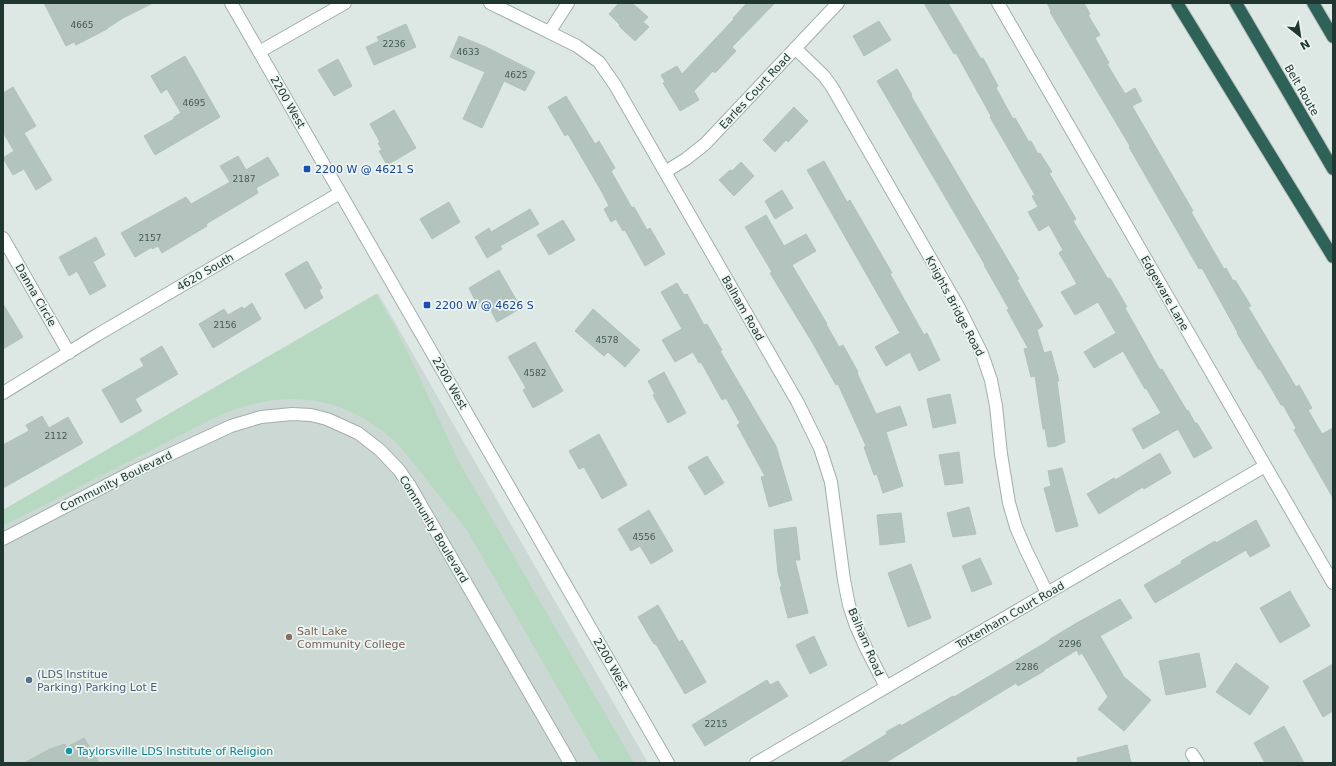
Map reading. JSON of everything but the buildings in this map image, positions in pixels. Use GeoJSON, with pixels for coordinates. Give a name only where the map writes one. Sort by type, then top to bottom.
{"type":"FeatureCollection","features":[{"type":"Feature","properties":{"kind":"highway"},"geometry":{"type":"LineString","coordinates":[[1177,3],[1333,257]]}},
{"type":"Feature","properties":{"kind":"highway","name":"Belt Route"},"geometry":{"type":"LineString","coordinates":[[1236,3],[1333,169]]}},
{"type":"Feature","properties":{"kind":"highway"},"geometry":{"type":"LineString","coordinates":[[1313,3],[1333,37]]}},
{"type":"Feature","properties":{"kind":"street","name":"2200 West"},"geometry":{"type":"LineString","coordinates":[[231,3],[668,763]]}},
{"type":"Feature","properties":{"kind":"street"},"geometry":{"type":"LineString","coordinates":[[259,52],[345,3]]}},
{"type":"Feature","properties":{"kind":"street","name":"Balham Road"},"geometry":{"type":"LineString","coordinates":[[490,3],[550,31],[577,46],[599,62],[615,85],[798,403],[820,448],[831,482],[844,580],[849,605],[856,626],[886,687]]}},
{"type":"Feature","properties":{"kind":"street"},"geometry":{"type":"LineString","coordinates":[[550,31],[568,3]]}},
{"type":"Feature","properties":{"kind":"street","name":"Earles Court Road"},"geometry":{"type":"LineString","coordinates":[[665,172],[686,159],[705,144],[838,3]]}},
{"type":"Feature","properties":{"kind":"street","name":"Edgeware Lane"},"geometry":{"type":"LineString","coordinates":[[998,3],[1333,583]]}},
{"type":"Feature","properties":{"kind":"street","name":"Knights Bridge Road"},"geometry":{"type":"LineString","coordinates":[[795,48],[819,71],[832,87],[958,306],[976,342],[991,380],[1009,503],[1016,527],[1047,593]]}},
{"type":"Feature","properties":{"kind":"street","name":"4620 South"},"geometry":{"type":"LineString","coordinates":[[3,393],[340,193]]}},
{"type":"Feature","properties":{"kind":"street","name":"Danna Circle"},"geometry":{"type":"LineString","coordinates":[[3,238],[70,353]]}},
{"type":"Feature","properties":{"kind":"street","name":"Community Boulevard"},"geometry":{"type":"LineString","coordinates":[[3,539],[132,472],[231,426],[261,417],[292,414],[311,415],[327,419],[358,433],[369,441],[398,470],[410,486],[570,763]]}},
{"type":"Feature","properties":{"kind":"street","name":"Tottenham Court Road"},"geometry":{"type":"LineString","coordinates":[[756,763],[1265,466]]}},
{"type":"Feature","properties":{"kind":"shaded area","name":"Salt Lake Community College"},"geometry":{"type":"Polygon","coordinates":[[[378,293],[648,763],[3,763],[3,510],[378,293]]]}},
{"type":"Feature","properties":{"kind":"green space"},"geometry":{"type":"Polygon","coordinates":[[[376,294],[409,355],[459,462],[634,763],[601,763],[466,529],[398,444],[378,428],[357,415],[336,406],[314,401],[291,399],[268,401],[244,406],[220,415],[3,526],[3,510],[376,294]]]}},
{"type":"Feature","properties":{"kind":"place","name":"2200 W @ 4621 S"},"geometry":{"type":"Point","coordinates":[307,169]}},
{"type":"Feature","properties":{"kind":"place","name":"2200 W @ 4626 S"},"geometry":{"type":"Point","coordinates":[427,305]}},
{"type":"Feature","properties":{"kind":"place","name":"Salt Lake Community College"},"geometry":{"type":"Point","coordinates":[289,637]}},
{"type":"Feature","properties":{"kind":"place","name":"(LDS Institue Parking) Parking Lot E"},"geometry":{"type":"Point","coordinates":[29,680]}},
{"type":"Feature","properties":{"kind":"place","name":"Taylorsville LDS Institute of Religion"},"geometry":{"type":"Point","coordinates":[69,751]}}]}
